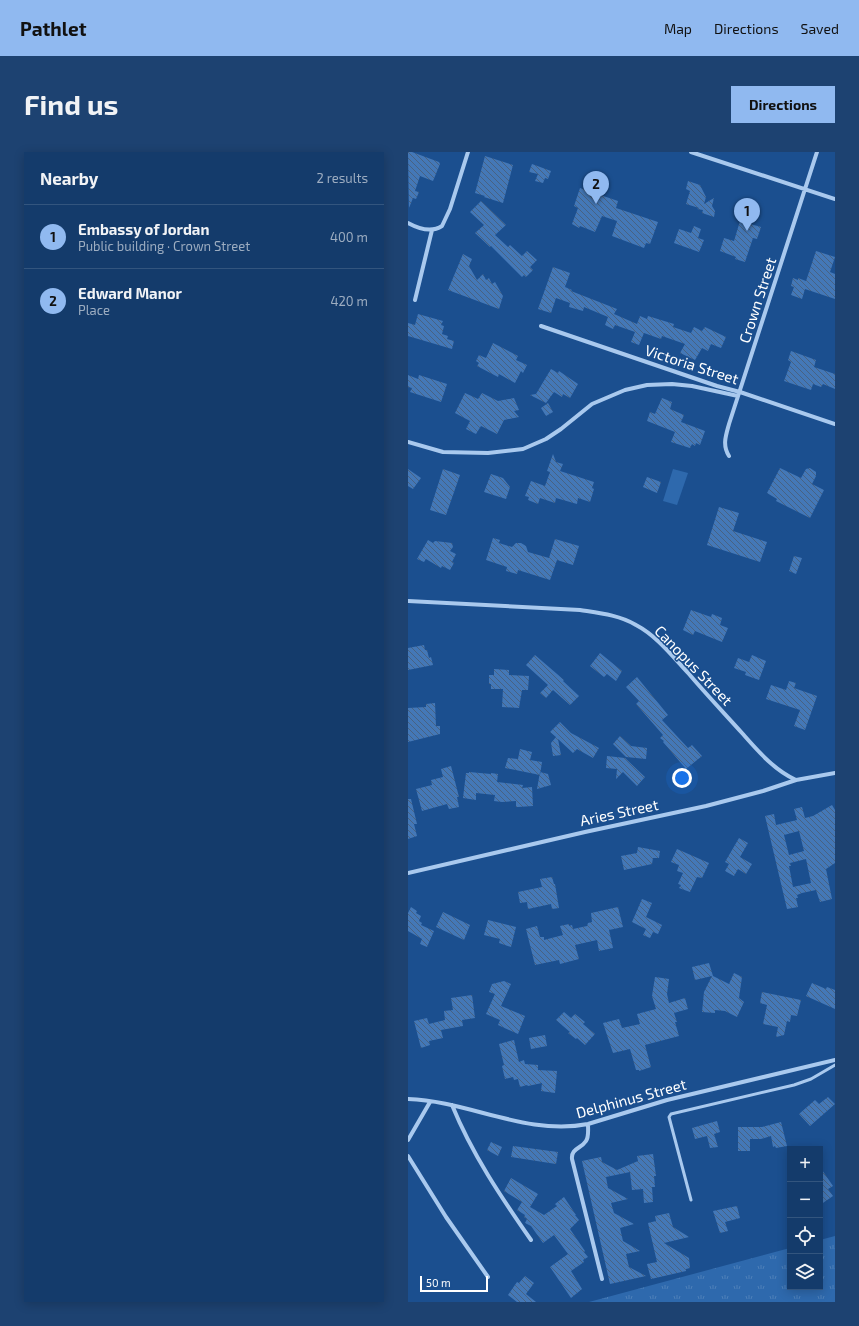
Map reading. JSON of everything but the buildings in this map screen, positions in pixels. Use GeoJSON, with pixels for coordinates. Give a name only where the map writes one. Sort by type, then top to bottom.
{"type":"FeatureCollection","features":[{"type":"Feature","properties":{"kind":"street"},"geometry":{"type":"LineString","coordinates":[[408,223],[418,228],[432,230],[442,226],[445,222],[468,152]]}},
{"type":"Feature","properties":{"kind":"street"},"geometry":{"type":"LineString","coordinates":[[691,152],[835,199]]}},
{"type":"Feature","properties":{"kind":"street","name":"Crown Street"},"geometry":{"type":"LineString","coordinates":[[729,456],[725,447],[725,438],[817,152]]}},
{"type":"Feature","properties":{"kind":"street"},"geometry":{"type":"LineString","coordinates":[[415,300],[432,230]]}},
{"type":"Feature","properties":{"kind":"street","name":"Victoria Street"},"geometry":{"type":"LineString","coordinates":[[541,326],[739,394],[835,424]]}},
{"type":"Feature","properties":{"kind":"street"},"geometry":{"type":"LineString","coordinates":[[408,442],[443,452],[488,453],[523,449],[546,439],[592,404],[625,390],[647,385],[672,384],[739,394]]}},
{"type":"Feature","properties":{"kind":"street","name":"Canopus Street"},"geometry":{"type":"LineString","coordinates":[[408,601],[580,610],[626,620],[652,636],[674,657],[762,755],[779,770],[796,780]]}},
{"type":"Feature","properties":{"kind":"street","name":"Aries Street"},"geometry":{"type":"LineString","coordinates":[[408,874],[585,832],[706,806],[763,791],[796,780],[835,773]]}},
{"type":"Feature","properties":{"kind":"street","name":"Delphinus Street"},"geometry":{"type":"LineString","coordinates":[[408,1100],[452,1105],[517,1122],[552,1127],[564,1127],[588,1124],[667,1100],[835,1060]]}},
{"type":"Feature","properties":{"kind":"street"},"geometry":{"type":"LineString","coordinates":[[408,1140],[430,1102]]}},
{"type":"Feature","properties":{"kind":"street"},"geometry":{"type":"LineString","coordinates":[[452,1105],[464,1133],[480,1162],[531,1240]]}},
{"type":"Feature","properties":{"kind":"street"},"geometry":{"type":"LineString","coordinates":[[588,1124],[588,1137],[586,1142],[574,1150],[572,1159],[602,1279]]}},
{"type":"Feature","properties":{"kind":"street"},"geometry":{"type":"LineString","coordinates":[[408,1156],[446,1217],[488,1277]]}},
{"type":"Feature","properties":{"kind":"lane"},"geometry":{"type":"LineString","coordinates":[[691,1200],[669,1117],[671,1114],[794,1085],[811,1079],[835,1065]]}},
{"type":"Feature","properties":{"kind":"green space"},"geometry":{"type":"Polygon","coordinates":[[[673,469],[688,473],[677,505],[663,501],[673,469]]]}},
{"type":"Feature","properties":{"kind":"green space"},"geometry":{"type":"Polygon","coordinates":[[[835,1236],[835,1302],[589,1302],[787,1249],[787,1290],[823,1290],[823,1239],[835,1236]]]}},
{"type":"Feature","properties":{"kind":"place","name":"Edward Manor"},"geometry":{"type":"Point","coordinates":[596,204]}},
{"type":"Feature","properties":{"kind":"place","name":"Embassy of Jordan"},"geometry":{"type":"Point","coordinates":[747,231]}}]}
